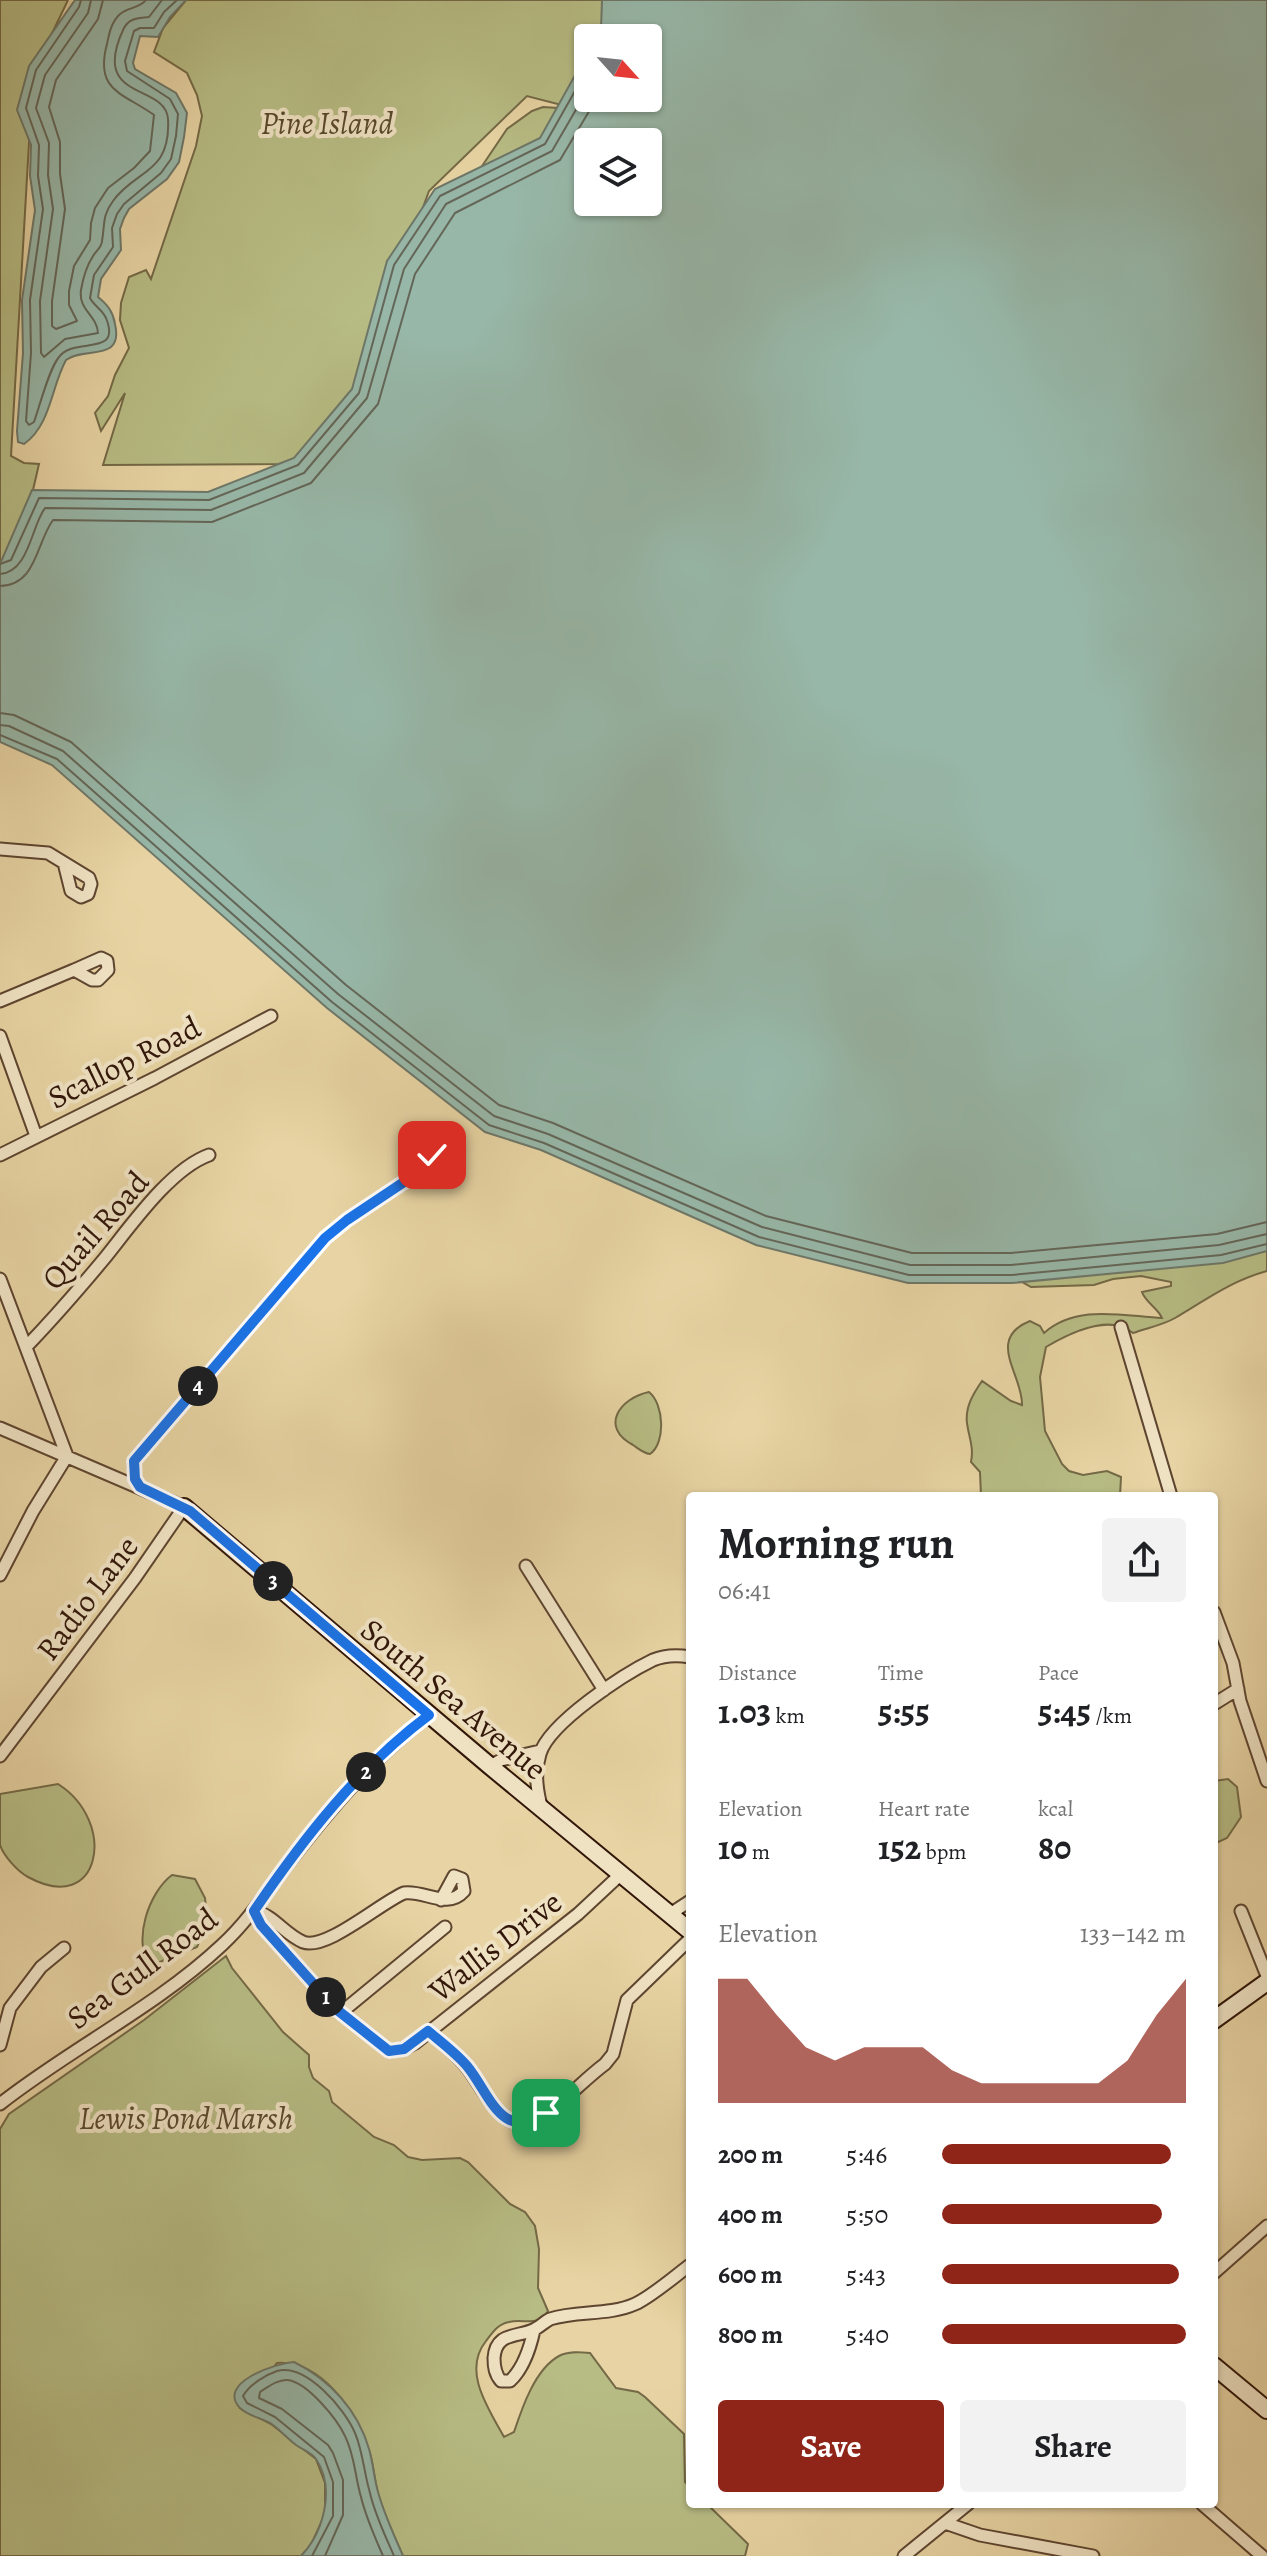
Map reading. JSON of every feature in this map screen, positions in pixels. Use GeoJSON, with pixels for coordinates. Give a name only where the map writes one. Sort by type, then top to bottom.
{"type":"FeatureCollection","features":[{"type":"Feature","properties":{"kind":"street"},"geometry":{"type":"LineString","coordinates":[[0,849],[39,851],[64,863]]}},
{"type":"Feature","properties":{"kind":"street"},"geometry":{"type":"LineString","coordinates":[[0,1001],[74,970]]}},
{"type":"Feature","properties":{"kind":"street","name":"Scallop Road"},"geometry":{"type":"LineString","coordinates":[[0,1155],[271,1016]]}},
{"type":"Feature","properties":{"kind":"street"},"geometry":{"type":"LineString","coordinates":[[0,1036],[36,1136]]}},
{"type":"Feature","properties":{"kind":"street","name":"Quail Road"},"geometry":{"type":"LineString","coordinates":[[26,1347],[161,1191],[190,1165],[209,1155]]}},
{"type":"Feature","properties":{"kind":"street"},"geometry":{"type":"LineString","coordinates":[[121,1466],[325,1238],[437,1160]]}},
{"type":"Feature","properties":{"kind":"street"},"geometry":{"type":"LineString","coordinates":[[0,1279],[67,1456]]}},
{"type":"Feature","properties":{"kind":"street"},"geometry":{"type":"LineString","coordinates":[[1121,1327],[1170,1492]]}},
{"type":"Feature","properties":{"kind":"street"},"geometry":{"type":"LineString","coordinates":[[0,1428],[67,1456],[121,1466],[140,1487]]}},
{"type":"Feature","properties":{"kind":"street"},"geometry":{"type":"LineString","coordinates":[[0,1575],[33,1511],[67,1456]]}},
{"type":"Feature","properties":{"kind":"street"},"geometry":{"type":"LineString","coordinates":[[121,1466],[140,1487],[184,1507]]}},
{"type":"Feature","properties":{"kind":"street","name":"South Sea Avenue"},"geometry":{"type":"LineString","coordinates":[[184,1507],[686,1928]]}},
{"type":"Feature","properties":{"kind":"street","name":"Radio Lane"},"geometry":{"type":"LineString","coordinates":[[0,1756],[135,1578],[184,1507]]}},
{"type":"Feature","properties":{"kind":"street"},"geometry":{"type":"LineString","coordinates":[[526,1566],[604,1690]]}},
{"type":"Feature","properties":{"kind":"street"},"geometry":{"type":"LineString","coordinates":[[1218,1623],[1233,1663],[1267,1781]]}},
{"type":"Feature","properties":{"kind":"street"},"geometry":{"type":"LineString","coordinates":[[677,1655],[686,1648]]}},
{"type":"Feature","properties":{"kind":"street"},"geometry":{"type":"LineString","coordinates":[[542,1810],[536,1784],[540,1751],[561,1726],[604,1690],[656,1659],[686,1656]]}},
{"type":"Feature","properties":{"kind":"street"},"geometry":{"type":"LineString","coordinates":[[1218,1702],[1238,1689]]}},
{"type":"Feature","properties":{"kind":"street","name":"Sea Gull Road"},"geometry":{"type":"LineString","coordinates":[[0,2104],[201,1963],[254,1911],[334,1806],[381,1757],[429,1715]]}},
{"type":"Feature","properties":{"kind":"street"},"geometry":{"type":"LineString","coordinates":[[490,1766],[501,1760],[540,1751]]}},
{"type":"Feature","properties":{"kind":"street","name":"Wallis Drive"},"geometry":{"type":"LineString","coordinates":[[336,2009],[389,2051],[396,2052],[415,2043],[578,1914],[621,1874]]}},
{"type":"Feature","properties":{"kind":"street"},"geometry":{"type":"LineString","coordinates":[[254,1911],[265,1914],[290,1935],[309,1944],[327,1939],[404,1893],[413,1892],[441,1900]]}},
{"type":"Feature","properties":{"kind":"street"},"geometry":{"type":"LineString","coordinates":[[670,1914],[686,1904]]}},
{"type":"Feature","properties":{"kind":"street"},"geometry":{"type":"LineString","coordinates":[[254,1911],[261,1925],[336,2009],[349,2006],[445,1927]]}},
{"type":"Feature","properties":{"kind":"street"},"geometry":{"type":"LineString","coordinates":[[1218,2017],[1267,1979],[1241,1911]]}},
{"type":"Feature","properties":{"kind":"street"},"geometry":{"type":"LineString","coordinates":[[428,2031],[467,2066],[494,2107],[512,2121],[526,2124],[546,2113],[605,2064],[613,2054],[627,2000],[686,1943]]}},
{"type":"Feature","properties":{"kind":"street"},"geometry":{"type":"LineString","coordinates":[[0,2045],[10,2008],[41,1967],[64,1948]]}},
{"type":"Feature","properties":{"kind":"street"},"geometry":{"type":"LineString","coordinates":[[1218,2269],[1267,2226]]}},
{"type":"Feature","properties":{"kind":"street"},"geometry":{"type":"LineString","coordinates":[[534,2330],[530,2348],[515,2377],[510,2381],[501,2381],[494,2367],[497,2346],[503,2338],[534,2330],[552,2318],[607,2312],[632,2305],[686,2268]]}},
{"type":"Feature","properties":{"kind":"street"},"geometry":{"type":"LineString","coordinates":[[1218,2369],[1267,2410]]}},
{"type":"Feature","properties":{"kind":"street"},"geometry":{"type":"LineString","coordinates":[[904,2556],[963,2508]]}},
{"type":"Feature","properties":{"kind":"street"},"geometry":{"type":"LineString","coordinates":[[1207,2508],[1262,2556]]}},
{"type":"Feature","properties":{"kind":"street"},"geometry":{"type":"LineString","coordinates":[[945,2523],[980,2535],[1093,2556]]}},
{"type":"Feature","properties":{"kind":"green space"},"geometry":{"type":"Polygon","coordinates":[[[0,0],[68,0],[33,73],[11,456],[24,463],[39,464],[0,633],[0,0]]]}},
{"type":"Feature","properties":{"kind":"green space","name":"Pine Island"},"geometry":{"type":"Polygon","coordinates":[[[186,0],[647,0],[643,24],[574,24],[574,108],[527,96],[429,191],[403,262],[474,178],[507,129],[532,111],[543,107],[558,108],[555,122],[360,377],[318,450],[279,464],[103,465],[125,393],[101,431],[95,413],[108,396],[129,348],[120,320],[121,303],[129,277],[146,270],[151,279],[196,146],[202,116],[187,73],[154,52],[163,28],[186,0]]]}},
{"type":"Feature","properties":{"kind":"green space"},"geometry":{"type":"Polygon","coordinates":[[[1267,1213],[1267,1271],[1231,1285],[1160,1325],[1133,1333],[1124,1327],[1101,1325],[1077,1332],[1046,1347],[1040,1377],[1045,1431],[1062,1464],[1069,1471],[1083,1475],[1107,1471],[1121,1477],[1120,1492],[981,1492],[980,1472],[971,1462],[968,1406],[982,1381],[1022,1405],[1008,1348],[1010,1338],[1017,1329],[1030,1321],[1040,1326],[1044,1333],[1057,1324],[1085,1315],[1162,1318],[1142,1292],[1171,1286],[1171,1282],[1141,1276],[1094,1285],[1031,1287],[1008,1274],[1267,1213]]]}},
{"type":"Feature","properties":{"kind":"green space"},"geometry":{"type":"Polygon","coordinates":[[[649,1392],[658,1405],[661,1423],[659,1441],[650,1454],[623,1438],[615,1422],[617,1414],[629,1400],[649,1392]]]}},
{"type":"Feature","properties":{"kind":"green space"},"geometry":{"type":"Polygon","coordinates":[[[1228,1779],[1237,1787],[1241,1817],[1227,1838],[1218,1842],[1218,1780],[1228,1779]]]}},
{"type":"Feature","properties":{"kind":"green space"},"geometry":{"type":"Polygon","coordinates":[[[58,1784],[77,1801],[89,1820],[94,1841],[93,1860],[85,1875],[72,1885],[53,1886],[28,1877],[11,1863],[2,1849],[0,1794],[58,1784]]]}},
{"type":"Feature","properties":{"kind":"green space"},"geometry":{"type":"Polygon","coordinates":[[[172,1875],[195,1879],[205,1898],[206,1927],[197,1947],[150,1966],[143,1944],[146,1918],[156,1893],[172,1875]]]}},
{"type":"Feature","properties":{"kind":"green space","name":"Lewis Pond Marsh"},"geometry":{"type":"Polygon","coordinates":[[[226,1956],[283,2032],[309,2055],[313,2078],[329,2091],[332,2102],[374,2137],[394,2145],[408,2157],[422,2160],[460,2158],[468,2162],[510,2204],[525,2212],[535,2226],[539,2249],[538,2288],[548,2311],[535,2321],[515,2321],[499,2327],[486,2341],[476,2365],[480,2389],[504,2437],[514,2432],[530,2390],[551,2362],[566,2353],[590,2353],[616,2388],[638,2392],[684,2434],[686,2508],[711,2508],[748,2544],[745,2556],[403,2556],[380,2501],[369,2450],[356,2420],[322,2379],[293,2364],[277,2363],[240,2408],[271,2424],[316,2459],[325,2483],[325,2514],[310,2547],[301,2556],[0,2556],[0,2129],[9,2114],[144,2020],[226,1956]]]}},
{"type":"Feature","properties":{"kind":"water"},"geometry":{"type":"Polygon","coordinates":[[[75,0],[186,0],[170,17],[158,37],[140,36],[133,63],[135,69],[176,93],[187,113],[179,162],[167,179],[129,209],[120,229],[121,250],[101,279],[98,297],[113,316],[114,344],[108,349],[66,360],[40,427],[24,444],[18,442],[17,431],[23,353],[22,300],[35,210],[30,176],[31,145],[17,110],[29,66],[75,0]]]}},
{"type":"Feature","properties":{"kind":"water"},"geometry":{"type":"Polygon","coordinates":[[[602,0],[1267,0],[1267,1251],[1223,1263],[1012,1283],[908,1283],[756,1245],[541,1150],[485,1132],[327,1008],[52,765],[0,742],[0,564],[32,490],[208,492],[294,458],[352,389],[387,261],[435,189],[540,138],[574,77],[574,112],[662,112],[662,24],[601,24],[602,0]]]}},
{"type":"Feature","properties":{"kind":"water"},"geometry":{"type":"Polygon","coordinates":[[[294,2362],[330,2387],[358,2421],[369,2449],[380,2500],[403,2556],[301,2556],[321,2523],[326,2497],[322,2471],[312,2455],[276,2427],[244,2411],[235,2399],[236,2390],[251,2376],[294,2362]]]}},
{"type":"Feature","properties":{"kind":"route"},"geometry":{"type":"LineString","coordinates":[[432,1155],[437,1160],[325,1238],[134,1461],[134,1471],[140,1487],[190,1511],[429,1715],[355,1783],[286,1866],[254,1911],[261,1925],[336,2009],[389,2051],[404,2049],[428,2031],[467,2066],[494,2107],[503,2115],[519,2124],[526,2124],[546,2113]]}}]}
